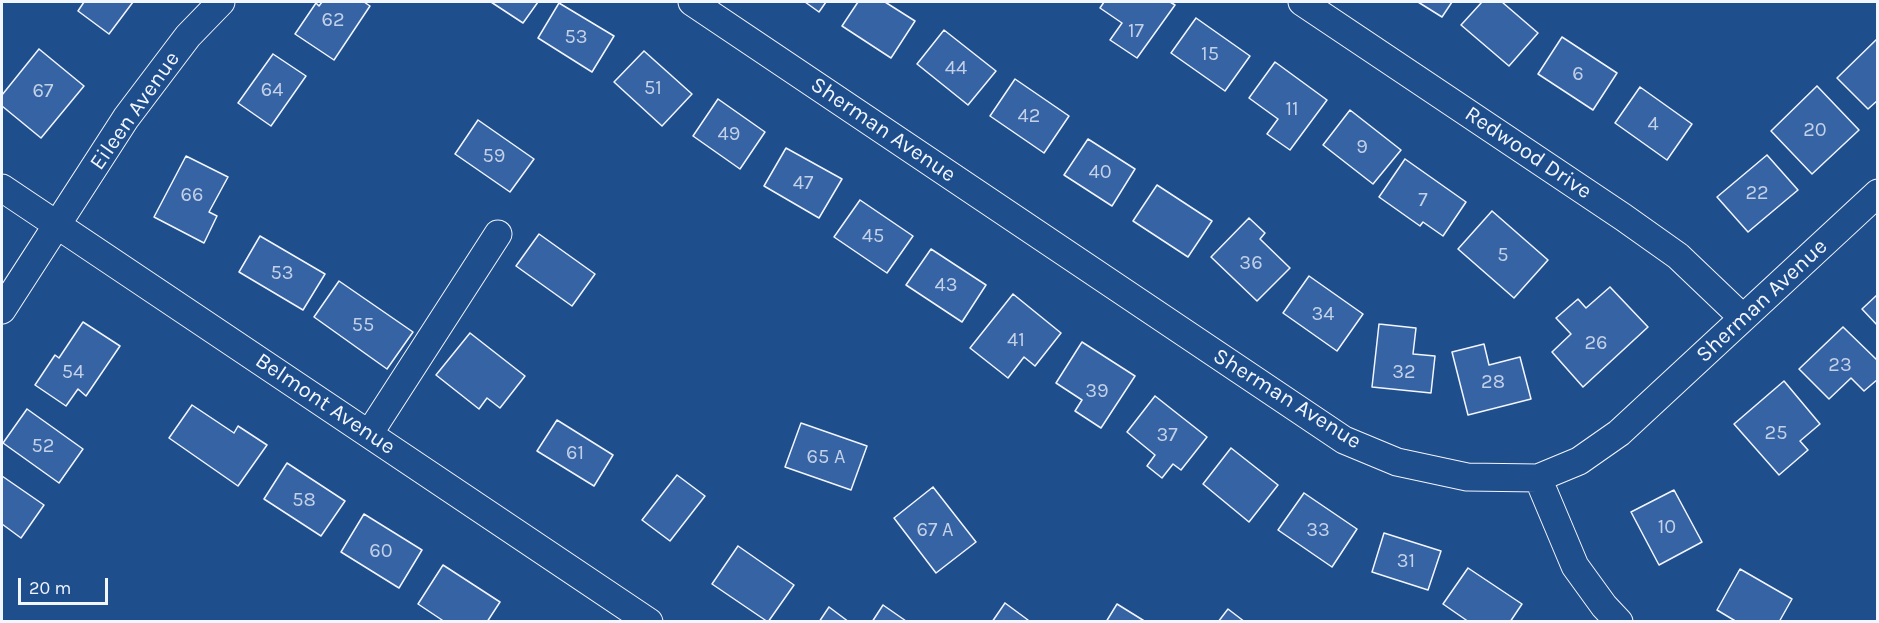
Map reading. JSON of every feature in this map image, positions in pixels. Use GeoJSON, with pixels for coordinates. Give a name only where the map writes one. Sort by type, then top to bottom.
{"type":"FeatureCollection","features":[{"type":"Feature","properties":{"kind":"street","name":"Eileen Avenue"},"geometry":{"type":"LineString","coordinates":[[2,310],[126,118],[188,36],[220,2]]}},
{"type":"Feature","properties":{"kind":"street","name":"Sherman Avenue"},"geometry":{"type":"LineString","coordinates":[[692,2],[1344,440],[1397,462],[1467,477],[1538,478],[1579,461],[1619,433],[1878,193]]}},
{"type":"Feature","properties":{"kind":"street","name":"Redwood Drive"},"geometry":{"type":"LineString","coordinates":[[1302,2],[1678,256],[1743,318]]}},
{"type":"Feature","properties":{"kind":"street","name":"Belmont Avenue"},"geometry":{"type":"LineString","coordinates":[[2,188],[649,621]]}},
{"type":"Feature","properties":{"kind":"street"},"geometry":{"type":"LineString","coordinates":[[369,434],[498,234]]}},
{"type":"Feature","properties":{"kind":"street"},"geometry":{"type":"LineString","coordinates":[[1538,478],[1575,566],[1604,606],[1619,621]]}},
{"type":"Feature","properties":{"kind":"building"},"geometry":{"type":"Polygon","coordinates":[[[84,2],[133,2],[109,34],[78,11],[84,2]]]}},
{"type":"Feature","properties":{"kind":"building"},"geometry":{"type":"Polygon","coordinates":[[[322,2],[364,2],[370,6],[334,60],[295,34],[316,3],[319,6],[322,2]]]}},
{"type":"Feature","properties":{"kind":"building"},"geometry":{"type":"Polygon","coordinates":[[[491,2],[538,2],[523,23],[491,2]]]}},
{"type":"Feature","properties":{"kind":"building"},"geometry":{"type":"Polygon","coordinates":[[[805,2],[826,2],[819,12],[805,2]]]}},
{"type":"Feature","properties":{"kind":"building"},"geometry":{"type":"Polygon","coordinates":[[[858,2],[885,2],[915,21],[891,58],[842,26],[858,2]]]}},
{"type":"Feature","properties":{"kind":"building"},"geometry":{"type":"Polygon","coordinates":[[[1104,2],[1170,2],[1175,5],[1137,58],[1110,40],[1122,23],[1100,8],[1104,2]]]}},
{"type":"Feature","properties":{"kind":"building"},"geometry":{"type":"Polygon","coordinates":[[[1418,2],[1452,2],[1442,17],[1418,2]]]}},
{"type":"Feature","properties":{"kind":"building"},"geometry":{"type":"Polygon","coordinates":[[[1482,2],[1502,2],[1538,33],[1509,66],[1461,25],[1482,2]]]}},
{"type":"Feature","properties":{"kind":"building"},"geometry":{"type":"Polygon","coordinates":[[[559,3],[614,36],[592,72],[538,38],[559,3]]]}},
{"type":"Feature","properties":{"kind":"building"},"geometry":{"type":"Polygon","coordinates":[[[1196,18],[1250,56],[1225,91],[1171,53],[1196,18]]]}},
{"type":"Feature","properties":{"kind":"building"},"geometry":{"type":"Polygon","coordinates":[[[944,30],[996,71],[968,105],[917,64],[944,30]]]}},
{"type":"Feature","properties":{"kind":"building"},"geometry":{"type":"Polygon","coordinates":[[[1562,37],[1617,73],[1593,110],[1538,74],[1562,37]]]}},
{"type":"Feature","properties":{"kind":"building"},"geometry":{"type":"Polygon","coordinates":[[[1878,38],[1878,100],[1868,109],[1837,78],[1878,38]]]}},
{"type":"Feature","properties":{"kind":"building"},"geometry":{"type":"Polygon","coordinates":[[[39,49],[84,86],[41,138],[2,106],[2,95],[39,49]]]}},
{"type":"Feature","properties":{"kind":"building"},"geometry":{"type":"Polygon","coordinates":[[[644,51],[692,94],[662,126],[614,82],[644,51]]]}},
{"type":"Feature","properties":{"kind":"building"},"geometry":{"type":"Polygon","coordinates":[[[273,54],[306,76],[271,126],[238,103],[273,54]]]}},
{"type":"Feature","properties":{"kind":"building"},"geometry":{"type":"Polygon","coordinates":[[[1275,62],[1327,100],[1290,150],[1267,134],[1278,119],[1249,98],[1275,62]]]}},
{"type":"Feature","properties":{"kind":"building"},"geometry":{"type":"Polygon","coordinates":[[[1015,79],[1069,116],[1044,153],[990,116],[1015,79]]]}},
{"type":"Feature","properties":{"kind":"building"},"geometry":{"type":"Polygon","coordinates":[[[1817,86],[1859,130],[1812,174],[1771,131],[1817,86]]]}},
{"type":"Feature","properties":{"kind":"building"},"geometry":{"type":"Polygon","coordinates":[[[1640,87],[1692,124],[1667,160],[1615,123],[1640,87]]]}},
{"type":"Feature","properties":{"kind":"building"},"geometry":{"type":"Polygon","coordinates":[[[718,99],[765,132],[740,169],[693,136],[718,99]]]}},
{"type":"Feature","properties":{"kind":"building"},"geometry":{"type":"Polygon","coordinates":[[[1350,110],[1401,150],[1373,184],[1323,145],[1350,110]]]}},
{"type":"Feature","properties":{"kind":"building"},"geometry":{"type":"Polygon","coordinates":[[[478,120],[534,159],[510,192],[455,154],[478,120]]]}},
{"type":"Feature","properties":{"kind":"building"},"geometry":{"type":"Polygon","coordinates":[[[1088,139],[1135,169],[1112,206],[1064,175],[1088,139]]]}},
{"type":"Feature","properties":{"kind":"building"},"geometry":{"type":"Polygon","coordinates":[[[786,148],[842,179],[819,218],[764,186],[786,148]]]}},
{"type":"Feature","properties":{"kind":"building"},"geometry":{"type":"Polygon","coordinates":[[[1767,155],[1798,190],[1748,232],[1717,197],[1767,155]]]}},
{"type":"Feature","properties":{"kind":"building"},"geometry":{"type":"Polygon","coordinates":[[[186,156],[228,177],[209,212],[217,216],[204,243],[154,217],[186,156]]]}},
{"type":"Feature","properties":{"kind":"building"},"geometry":{"type":"Polygon","coordinates":[[[1405,159],[1466,202],[1443,236],[1423,222],[1420,226],[1379,197],[1405,159]]]}},
{"type":"Feature","properties":{"kind":"building"},"geometry":{"type":"Polygon","coordinates":[[[1157,185],[1212,221],[1188,257],[1133,221],[1157,185]]]}},
{"type":"Feature","properties":{"kind":"building"},"geometry":{"type":"Polygon","coordinates":[[[860,200],[913,236],[887,273],[834,237],[860,200]]]}},
{"type":"Feature","properties":{"kind":"building"},"geometry":{"type":"Polygon","coordinates":[[[1492,211],[1548,260],[1514,298],[1458,249],[1492,211]]]}},
{"type":"Feature","properties":{"kind":"building"},"geometry":{"type":"Polygon","coordinates":[[[1249,218],[1265,233],[1260,239],[1290,268],[1257,301],[1211,257],[1249,218]]]}},
{"type":"Feature","properties":{"kind":"building"},"geometry":{"type":"Polygon","coordinates":[[[539,234],[595,274],[572,306],[516,266],[539,234]]]}},
{"type":"Feature","properties":{"kind":"building"},"geometry":{"type":"Polygon","coordinates":[[[260,236],[325,274],[303,310],[239,272],[260,236]]]}},
{"type":"Feature","properties":{"kind":"building"},"geometry":{"type":"Polygon","coordinates":[[[931,249],[986,285],[962,322],[906,285],[931,249]]]}},
{"type":"Feature","properties":{"kind":"building"},"geometry":{"type":"Polygon","coordinates":[[[1309,276],[1363,314],[1337,351],[1283,313],[1309,276]]]}},
{"type":"Feature","properties":{"kind":"building"},"geometry":{"type":"Polygon","coordinates":[[[339,281],[413,332],[387,369],[314,317],[339,281]]]}},
{"type":"Feature","properties":{"kind":"building"},"geometry":{"type":"Polygon","coordinates":[[[1610,287],[1648,327],[1583,387],[1552,352],[1571,334],[1556,318],[1578,299],[1586,308],[1610,287]]]}},
{"type":"Feature","properties":{"kind":"building"},"geometry":{"type":"Polygon","coordinates":[[[1013,294],[1061,333],[1035,366],[1024,357],[1008,378],[970,348],[1013,294]]]}},
{"type":"Feature","properties":{"kind":"building"},"geometry":{"type":"Polygon","coordinates":[[[1878,294],[1878,326],[1862,309],[1878,294]]]}},
{"type":"Feature","properties":{"kind":"building"},"geometry":{"type":"Polygon","coordinates":[[[83,322],[120,346],[86,396],[78,389],[66,406],[35,385],[55,355],[59,358],[83,322]]]}},
{"type":"Feature","properties":{"kind":"building"},"geometry":{"type":"Polygon","coordinates":[[[1379,324],[1416,328],[1413,354],[1435,356],[1431,393],[1372,387],[1379,324]]]}},
{"type":"Feature","properties":{"kind":"building"},"geometry":{"type":"Polygon","coordinates":[[[1843,327],[1878,361],[1878,379],[1864,391],[1851,378],[1829,399],[1799,369],[1843,327]]]}},
{"type":"Feature","properties":{"kind":"building"},"geometry":{"type":"Polygon","coordinates":[[[470,333],[525,376],[500,408],[487,398],[479,409],[436,375],[470,333]]]}},
{"type":"Feature","properties":{"kind":"building"},"geometry":{"type":"Polygon","coordinates":[[[1082,342],[1135,376],[1101,428],[1075,411],[1082,400],[1056,383],[1082,342]]]}},
{"type":"Feature","properties":{"kind":"building"},"geometry":{"type":"Polygon","coordinates":[[[1484,344],[1489,365],[1520,357],[1531,399],[1468,415],[1452,352],[1484,344]]]}},
{"type":"Feature","properties":{"kind":"building"},"geometry":{"type":"Polygon","coordinates":[[[1784,381],[1820,424],[1800,441],[1808,450],[1779,475],[1734,424],[1784,381]]]}},
{"type":"Feature","properties":{"kind":"building"},"geometry":{"type":"Polygon","coordinates":[[[1155,396],[1207,437],[1181,470],[1173,464],[1162,478],[1147,466],[1155,455],[1127,432],[1155,396]]]}},
{"type":"Feature","properties":{"kind":"building"},"geometry":{"type":"Polygon","coordinates":[[[192,405],[234,433],[238,426],[267,445],[238,486],[169,438],[192,405]]]}},
{"type":"Feature","properties":{"kind":"building"},"geometry":{"type":"Polygon","coordinates":[[[27,409],[83,449],[59,483],[3,443],[27,409]]]}},
{"type":"Feature","properties":{"kind":"building"},"geometry":{"type":"Polygon","coordinates":[[[557,420],[613,455],[594,486],[537,451],[557,420]]]}},
{"type":"Feature","properties":{"kind":"building"},"geometry":{"type":"Polygon","coordinates":[[[801,423],[867,446],[851,490],[785,467],[801,423]]]}},
{"type":"Feature","properties":{"kind":"building"},"geometry":{"type":"Polygon","coordinates":[[[1231,448],[1278,485],[1249,522],[1203,484],[1231,448]]]}},
{"type":"Feature","properties":{"kind":"building"},"geometry":{"type":"Polygon","coordinates":[[[287,463],[345,501],[321,536],[264,499],[287,463]]]}},
{"type":"Feature","properties":{"kind":"building"},"geometry":{"type":"Polygon","coordinates":[[[677,475],[705,496],[670,541],[642,520],[677,475]]]}},
{"type":"Feature","properties":{"kind":"building"},"geometry":{"type":"Polygon","coordinates":[[[2,476],[44,505],[21,538],[2,524],[2,476]]]}},
{"type":"Feature","properties":{"kind":"building"},"geometry":{"type":"Polygon","coordinates":[[[933,487],[976,542],[936,573],[894,518],[933,487]]]}},
{"type":"Feature","properties":{"kind":"building"},"geometry":{"type":"Polygon","coordinates":[[[1674,490],[1702,542],[1659,565],[1631,512],[1674,490]]]}},
{"type":"Feature","properties":{"kind":"building"},"geometry":{"type":"Polygon","coordinates":[[[1304,493],[1357,529],[1332,567],[1278,530],[1304,493]]]}},
{"type":"Feature","properties":{"kind":"building"},"geometry":{"type":"Polygon","coordinates":[[[364,514],[422,550],[399,588],[341,552],[364,514]]]}},
{"type":"Feature","properties":{"kind":"building"},"geometry":{"type":"Polygon","coordinates":[[[1384,533],[1441,551],[1428,590],[1372,572],[1384,533]]]}},
{"type":"Feature","properties":{"kind":"building"},"geometry":{"type":"Polygon","coordinates":[[[738,546],[794,585],[768,622],[712,584],[738,546]]]}},
{"type":"Feature","properties":{"kind":"building"},"geometry":{"type":"Polygon","coordinates":[[[443,565],[500,602],[487,622],[445,622],[418,604],[443,565]]]}},
{"type":"Feature","properties":{"kind":"building"},"geometry":{"type":"Polygon","coordinates":[[[1468,568],[1522,604],[1510,622],[1469,622],[1443,604],[1468,568]]]}},
{"type":"Feature","properties":{"kind":"building"},"geometry":{"type":"Polygon","coordinates":[[[1740,569],[1792,599],[1779,622],[1737,622],[1717,610],[1740,569]]]}},
{"type":"Feature","properties":{"kind":"building"},"geometry":{"type":"Polygon","coordinates":[[[1005,603],[1028,620],[1027,622],[992,622],[1005,603]]]}},
{"type":"Feature","properties":{"kind":"building"},"geometry":{"type":"Polygon","coordinates":[[[1117,604],[1146,622],[1106,622],[1117,604]]]}},
{"type":"Feature","properties":{"kind":"building"},"geometry":{"type":"Polygon","coordinates":[[[883,605],[906,621],[906,622],[872,622],[883,605]]]}},
{"type":"Feature","properties":{"kind":"building"},"geometry":{"type":"Polygon","coordinates":[[[829,607],[849,622],[819,622],[829,607]]]}},
{"type":"Feature","properties":{"kind":"building"},"geometry":{"type":"Polygon","coordinates":[[[1228,609],[1245,622],[1218,622],[1228,609]]]}}]}
